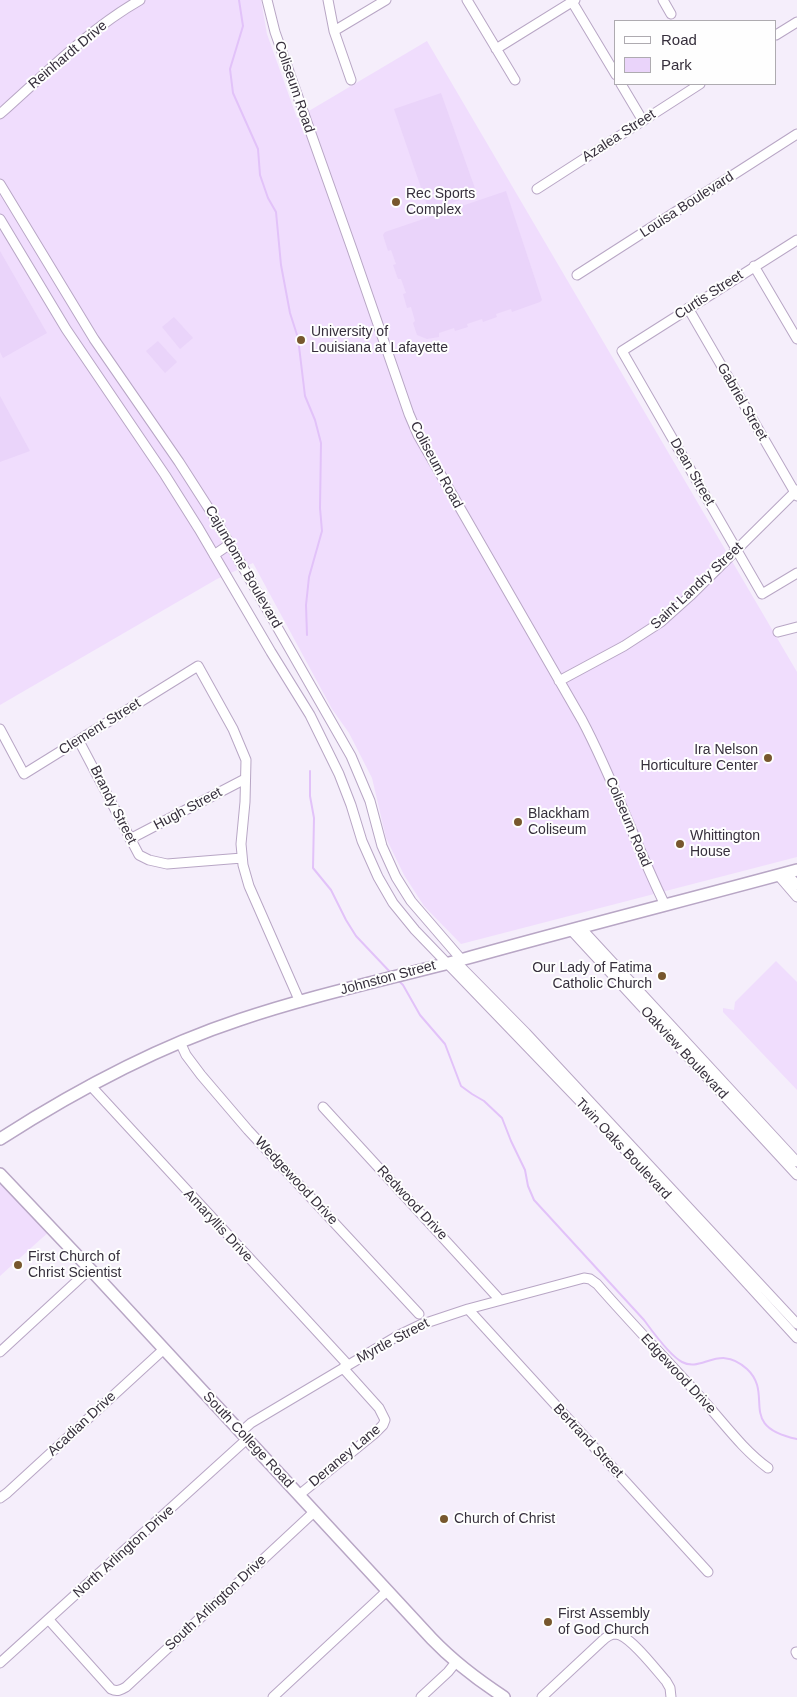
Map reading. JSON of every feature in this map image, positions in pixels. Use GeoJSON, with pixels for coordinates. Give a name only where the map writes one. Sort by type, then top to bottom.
{"type":"FeatureCollection","features":[{"type":"Feature","properties":{"kind":"main road","name":"Johnston Street"},"geometry":{"type":"LineString","coordinates":[[0,1139],[90,1085],[180,1042],[239,1020],[409,972],[787,873]]}},
{"type":"Feature","properties":{"kind":"main road","name":"South College Road"},"geometry":{"type":"LineString","coordinates":[[0,1174],[387,1591],[456,1662],[487,1687],[504,1697]]}},
{"type":"Feature","properties":{"kind":"street","name":"Reinhardt Drive"},"geometry":{"type":"LineString","coordinates":[[0,114],[91,34],[140,0]]}},
{"type":"Feature","properties":{"kind":"street","name":"Coliseum Road"},"geometry":{"type":"LineString","coordinates":[[267,0],[275,32],[418,436],[595,745],[665,905]]}},
{"type":"Feature","properties":{"kind":"street"},"geometry":{"type":"LineString","coordinates":[[328,0],[334,31],[351,80]]}},
{"type":"Feature","properties":{"kind":"street"},"geometry":{"type":"LineString","coordinates":[[334,31],[369,4],[386,0]]}},
{"type":"Feature","properties":{"kind":"street"},"geometry":{"type":"LineString","coordinates":[[467,0],[515,80]]}},
{"type":"Feature","properties":{"kind":"street"},"geometry":{"type":"LineString","coordinates":[[663,0],[671,14]]}},
{"type":"Feature","properties":{"kind":"street"},"geometry":{"type":"LineString","coordinates":[[496,49],[573,1],[614,72]]}},
{"type":"Feature","properties":{"kind":"street"},"geometry":{"type":"LineString","coordinates":[[777,34],[797,22]]}},
{"type":"Feature","properties":{"kind":"street"},"geometry":{"type":"LineString","coordinates":[[622,85],[643,121]]}},
{"type":"Feature","properties":{"kind":"street","name":"Azalea Street"},"geometry":{"type":"LineString","coordinates":[[537,189],[698,85]]}},
{"type":"Feature","properties":{"kind":"street","name":"Louisa Boulevard"},"geometry":{"type":"LineString","coordinates":[[578,275],[797,134]]}},
{"type":"Feature","properties":{"kind":"street","name":"Cajundome Boulevard"},"geometry":{"type":"LineString","coordinates":[[0,184],[94,339],[179,462],[230,544],[351,756],[364,785],[382,846],[396,877],[454,961]]}},
{"type":"Feature","properties":{"kind":"street","name":"Cajundome Boulevard"},"geometry":{"type":"LineString","coordinates":[[0,219],[66,330],[165,475],[214,554],[270,652],[310,714],[339,774],[362,841],[378,878],[404,918],[454,961]]}},
{"type":"Feature","properties":{"kind":"street","name":"Curtis Street"},"geometry":{"type":"LineString","coordinates":[[622,350],[797,240]]}},
{"type":"Feature","properties":{"kind":"street"},"geometry":{"type":"LineString","coordinates":[[754,266],[797,339]]}},
{"type":"Feature","properties":{"kind":"street","name":"Gabriel Street"},"geometry":{"type":"LineString","coordinates":[[688,308],[796,493]]}},
{"type":"Feature","properties":{"kind":"street","name":"Dean Street"},"geometry":{"type":"LineString","coordinates":[[622,350],[762,594],[797,573]]}},
{"type":"Feature","properties":{"kind":"street","name":"Saint Landry Street"},"geometry":{"type":"LineString","coordinates":[[560,681],[624,646],[661,622],[796,493]]}},
{"type":"Feature","properties":{"kind":"street"},"geometry":{"type":"LineString","coordinates":[[214,554],[230,544]]}},
{"type":"Feature","properties":{"kind":"street"},"geometry":{"type":"LineString","coordinates":[[778,632],[797,626]]}},
{"type":"Feature","properties":{"kind":"street","name":"Clement Street"},"geometry":{"type":"LineString","coordinates":[[0,729],[24,774],[198,666],[242,749],[246,765],[245,779]]}},
{"type":"Feature","properties":{"kind":"street"},"geometry":{"type":"LineString","coordinates":[[319,733],[334,725]]}},
{"type":"Feature","properties":{"kind":"street","name":"Brandy Street"},"geometry":{"type":"LineString","coordinates":[[79,740],[139,855],[149,860],[168,864],[242,858]]}},
{"type":"Feature","properties":{"kind":"street"},"geometry":{"type":"LineString","coordinates":[[245,779],[245,802],[241,837],[242,858],[249,886],[300,1002]]}},
{"type":"Feature","properties":{"kind":"street","name":"Hugh Street"},"geometry":{"type":"LineString","coordinates":[[130,839],[245,779]]}},
{"type":"Feature","properties":{"kind":"street"},"geometry":{"type":"LineString","coordinates":[[787,873],[797,885]]}},
{"type":"Feature","properties":{"kind":"street"},"geometry":{"type":"LineString","coordinates":[[787,873],[797,897]]}},
{"type":"Feature","properties":{"kind":"street","name":"Oakview Boulevard"},"geometry":{"type":"LineString","coordinates":[[575,928],[797,1162]]}},
{"type":"Feature","properties":{"kind":"street","name":"Oakview Boulevard"},"geometry":{"type":"LineString","coordinates":[[575,928],[797,1175]]}},
{"type":"Feature","properties":{"kind":"street","name":"Twin Oaks Boulevard"},"geometry":{"type":"LineString","coordinates":[[454,961],[545,1053],[797,1324]]}},
{"type":"Feature","properties":{"kind":"street","name":"Twin Oaks Boulevard"},"geometry":{"type":"LineString","coordinates":[[454,961],[797,1338]]}},
{"type":"Feature","properties":{"kind":"street","name":"Wedgewood Drive"},"geometry":{"type":"LineString","coordinates":[[180,1042],[186,1055],[201,1075],[248,1130],[419,1314]]}},
{"type":"Feature","properties":{"kind":"street","name":"Amaryllis Drive"},"geometry":{"type":"LineString","coordinates":[[90,1085],[346,1367]]}},
{"type":"Feature","properties":{"kind":"street","name":"Redwood Drive"},"geometry":{"type":"LineString","coordinates":[[323,1107],[500,1300]]}},
{"type":"Feature","properties":{"kind":"street"},"geometry":{"type":"LineString","coordinates":[[0,1352],[90,1269]]}},
{"type":"Feature","properties":{"kind":"street","name":"Myrtle Street"},"geometry":{"type":"LineString","coordinates":[[244,1436],[251,1423],[420,1325],[500,1300],[590,1278]]}},
{"type":"Feature","properties":{"kind":"street","name":"Edgewood Drive"},"geometry":{"type":"LineString","coordinates":[[590,1278],[747,1450],[768,1468]]}},
{"type":"Feature","properties":{"kind":"street","name":"Bertrand Street"},"geometry":{"type":"LineString","coordinates":[[468,1309],[708,1572]]}},
{"type":"Feature","properties":{"kind":"street","name":"Acadian Drive"},"geometry":{"type":"LineString","coordinates":[[0,1498],[164,1349]]}},
{"type":"Feature","properties":{"kind":"street","name":"Deraney Lane"},"geometry":{"type":"LineString","coordinates":[[299,1495],[374,1434],[383,1425],[385,1420],[379,1408],[346,1367]]}},
{"type":"Feature","properties":{"kind":"street","name":"North Arlington Drive"},"geometry":{"type":"LineString","coordinates":[[0,1663],[49,1620],[244,1436]]}},
{"type":"Feature","properties":{"kind":"street","name":"South Arlington Drive"},"geometry":{"type":"LineString","coordinates":[[49,1620],[112,1689],[116,1691],[126,1687],[314,1512]]}},
{"type":"Feature","properties":{"kind":"street"},"geometry":{"type":"LineString","coordinates":[[273,1697],[387,1591]]}},
{"type":"Feature","properties":{"kind":"street"},"geometry":{"type":"LineString","coordinates":[[542,1697],[602,1641],[608,1636],[616,1634],[627,1639],[666,1681],[670,1688],[671,1697]]}},
{"type":"Feature","properties":{"kind":"street"},"geometry":{"type":"LineString","coordinates":[[422,1697],[456,1662]]}},
{"type":"Feature","properties":{"kind":"shaded area","name":"University of Louisiana at Lafayette"},"geometry":{"type":"Polygon","coordinates":[[[0,0],[261,0],[267,34],[297,118],[427,41],[797,672],[797,857],[461,944],[424,906],[404,875],[386,838],[372,778],[349,733],[332,709],[253,563],[217,579],[0,705],[0,0]]]}},
{"type":"Feature","properties":{"kind":"shaded area"},"geometry":{"type":"Polygon","coordinates":[[[776,961],[797,982],[797,1090],[723,1012],[723,1008],[734,1010],[735,1002],[776,961]]]}},
{"type":"Feature","properties":{"kind":"shaded area"},"geometry":{"type":"Polygon","coordinates":[[[0,1174],[52,1229],[0,1276],[0,1174]]]}},
{"type":"Feature","properties":{"kind":"green space"},"geometry":{"type":"Polygon","coordinates":[[[441,93],[477,194],[429,211],[394,109],[441,93]]]}},
{"type":"Feature","properties":{"kind":"green space"},"geometry":{"type":"Polygon","coordinates":[[[506,191],[542,300],[512,312],[511,309],[496,314],[497,317],[483,322],[482,319],[467,324],[468,327],[455,331],[454,328],[439,333],[439,337],[427,339],[417,335],[411,307],[407,308],[403,294],[406,293],[401,279],[398,279],[393,265],[396,264],[391,250],[388,251],[383,235],[385,232],[506,191]]]}},
{"type":"Feature","properties":{"kind":"green space"},"geometry":{"type":"Polygon","coordinates":[[[0,251],[47,333],[3,358],[0,352],[0,251]]]}},
{"type":"Feature","properties":{"kind":"green space"},"geometry":{"type":"Polygon","coordinates":[[[174,317],[193,338],[180,349],[162,327],[174,317]]]}},
{"type":"Feature","properties":{"kind":"green space"},"geometry":{"type":"Polygon","coordinates":[[[158,341],[177,362],[165,373],[146,351],[158,341]]]}},
{"type":"Feature","properties":{"kind":"green space"},"geometry":{"type":"Polygon","coordinates":[[[0,396],[30,451],[0,462],[0,396]]]}},
{"type":"Feature","properties":{"kind":"waterway"},"geometry":{"type":"LineString","coordinates":[[239,0],[243,26],[230,69],[233,93],[258,149],[260,175],[268,198],[276,212],[281,265],[290,313],[298,338],[305,396],[315,420],[321,443],[320,508],[322,531],[309,577],[306,605],[307,635]]}},
{"type":"Feature","properties":{"kind":"waterway"},"geometry":{"type":"LineString","coordinates":[[310,771],[310,796],[314,818],[313,868],[331,890],[356,936],[391,973]]}},
{"type":"Feature","properties":{"kind":"waterway"},"geometry":{"type":"LineString","coordinates":[[398,980],[403,985],[420,1015],[445,1044],[461,1086],[484,1101],[502,1118],[525,1170],[528,1186],[534,1200],[644,1320],[677,1359],[689,1364],[697,1364],[719,1358],[728,1358],[737,1362],[747,1369],[755,1379],[762,1418],[767,1426],[778,1433],[797,1439]]}},
{"type":"Feature","properties":{"kind":"place","name":"Rec Sports Complex"},"geometry":{"type":"Point","coordinates":[396,202]}},
{"type":"Feature","properties":{"kind":"place","name":"University of Louisiana at Lafayette"},"geometry":{"type":"Point","coordinates":[301,340]}},
{"type":"Feature","properties":{"kind":"place","name":"Ira Nelson Horticulture Center"},"geometry":{"type":"Point","coordinates":[768,758]}},
{"type":"Feature","properties":{"kind":"place","name":"Blackham Coliseum"},"geometry":{"type":"Point","coordinates":[518,822]}},
{"type":"Feature","properties":{"kind":"place","name":"Whittington House"},"geometry":{"type":"Point","coordinates":[680,844]}},
{"type":"Feature","properties":{"kind":"place","name":"Our Lady of Fatima Catholic Church"},"geometry":{"type":"Point","coordinates":[662,976]}},
{"type":"Feature","properties":{"kind":"place","name":"First Church of Christ Scientist"},"geometry":{"type":"Point","coordinates":[18,1265]}},
{"type":"Feature","properties":{"kind":"place","name":"Church of Christ"},"geometry":{"type":"Point","coordinates":[444,1519]}},
{"type":"Feature","properties":{"kind":"place","name":"First Assembly of God Church"},"geometry":{"type":"Point","coordinates":[548,1622]}}]}
